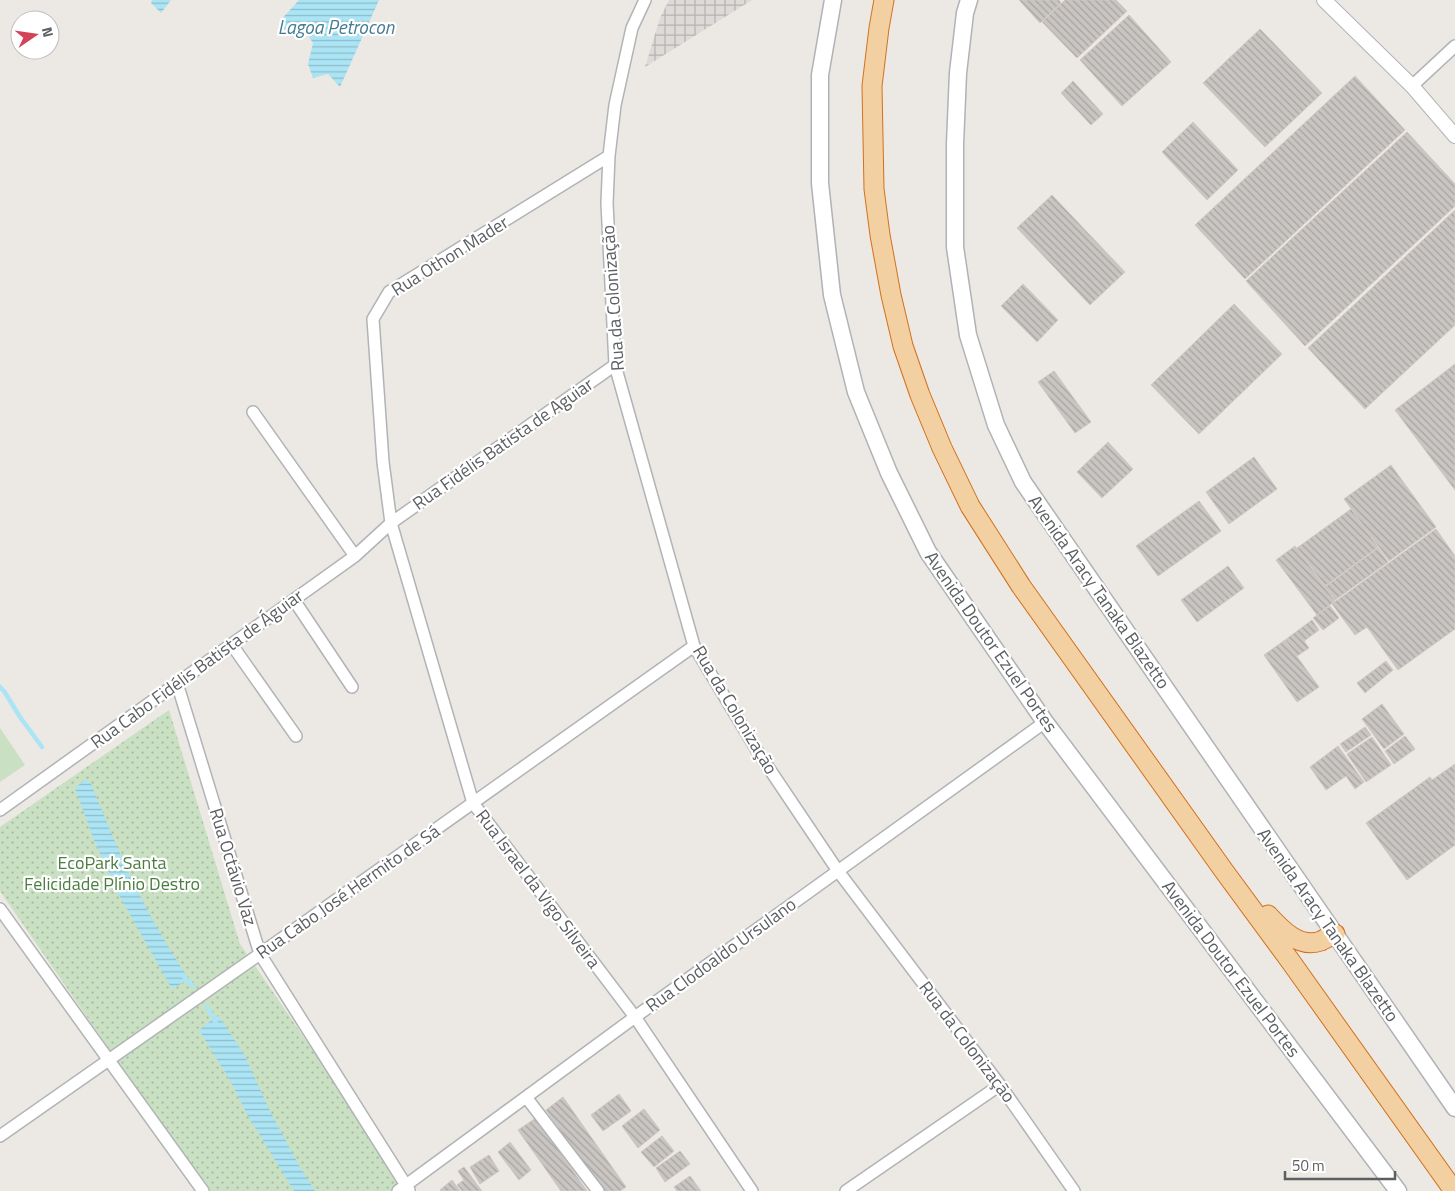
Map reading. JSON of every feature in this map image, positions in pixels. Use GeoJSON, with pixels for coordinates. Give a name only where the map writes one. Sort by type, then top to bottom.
{"type":"FeatureCollection","features":[{"type":"Feature","properties":{"kind":"highway"},"geometry":{"type":"LineString","coordinates":[[884,0],[872,86],[874,189],[891,295],[903,346],[920,395],[942,448],[975,514],[1021,586],[1454,1191]]}},
{"type":"Feature","properties":{"kind":"highway"},"geometry":{"type":"LineString","coordinates":[[1224,871],[1284,932],[1296,940],[1308,943],[1319,942],[1335,934]]}},
{"type":"Feature","properties":{"kind":"main road","name":"Avenida Doutor Ezuel Portes"},"geometry":{"type":"LineString","coordinates":[[833,0],[820,75],[820,183],[832,295],[856,392],[889,473],[928,552],[1045,722],[1398,1191]]}},
{"type":"Feature","properties":{"kind":"main road","name":"Avenida Aracy Tanaka Blazetto"},"geometry":{"type":"LineString","coordinates":[[969,0],[958,73],[955,144],[955,247],[968,335],[996,425],[1023,482],[1455,1108]]}},
{"type":"Feature","properties":{"kind":"street","name":"Rua da Colonização"},"geometry":{"type":"LineString","coordinates":[[645,0],[632,28],[615,105],[609,156],[608,203],[615,365],[694,646],[758,752],[838,871],[1000,1085],[1074,1191]]}},
{"type":"Feature","properties":{"kind":"street"},"geometry":{"type":"LineString","coordinates":[[1324,0],[1412,86],[1455,136]]}},
{"type":"Feature","properties":{"kind":"street"},"geometry":{"type":"LineString","coordinates":[[1412,86],[1455,46]]}},
{"type":"Feature","properties":{"kind":"street","name":"Rua Othon Mader"},"geometry":{"type":"LineString","coordinates":[[391,523],[383,462],[373,319],[385,298],[389,292],[609,156]]}},
{"type":"Feature","properties":{"kind":"street","name":"Rua Fidélis Batista de Aguiar"},"geometry":{"type":"LineString","coordinates":[[391,523],[615,365]]}},
{"type":"Feature","properties":{"kind":"street"},"geometry":{"type":"LineString","coordinates":[[253,412],[355,556]]}},
{"type":"Feature","properties":{"kind":"street","name":"Rua Cabo Fidélis Batista de Águiar"},"geometry":{"type":"LineString","coordinates":[[0,810],[355,556],[391,523]]}},
{"type":"Feature","properties":{"kind":"street","name":"Rua Israel da Vigo Silveira"},"geometry":{"type":"LineString","coordinates":[[391,523],[473,803],[635,1017],[752,1191]]}},
{"type":"Feature","properties":{"kind":"street"},"geometry":{"type":"LineString","coordinates":[[294,600],[352,687]]}},
{"type":"Feature","properties":{"kind":"street"},"geometry":{"type":"LineString","coordinates":[[232,645],[296,736]]}},
{"type":"Feature","properties":{"kind":"street","name":"Rua Cabo José Hermito de Sá"},"geometry":{"type":"LineString","coordinates":[[0,1136],[694,646]]}},
{"type":"Feature","properties":{"kind":"street","name":"Rua Octávio Vaz"},"geometry":{"type":"LineString","coordinates":[[177,683],[260,954],[405,1189]]}},
{"type":"Feature","properties":{"kind":"street","name":"Rua Clodoaldo Ursulano"},"geometry":{"type":"LineString","coordinates":[[405,1189],[635,1017],[1045,722]]}},
{"type":"Feature","properties":{"kind":"street"},"geometry":{"type":"LineString","coordinates":[[0,909],[203,1191]]}},
{"type":"Feature","properties":{"kind":"street"},"geometry":{"type":"LineString","coordinates":[[846,1191],[1000,1085]]}},
{"type":"Feature","properties":{"kind":"street"},"geometry":{"type":"LineString","coordinates":[[526,1097],[598,1191]]}},
{"type":"Feature","properties":{"kind":"shaded area"},"geometry":{"type":"Polygon","coordinates":[[[669,0],[752,0],[645,67],[660,18],[669,0]]]}},
{"type":"Feature","properties":{"kind":"green space","name":"EcoPark Santa Felicidade Plínio Destro"},"geometry":{"type":"Polygon","coordinates":[[[169,710],[240,944],[409,1191],[207,1191],[0,891],[0,827],[169,710]]]}},
{"type":"Feature","properties":{"kind":"green space"},"geometry":{"type":"Polygon","coordinates":[[[0,728],[25,765],[0,782],[0,728]]]}},
{"type":"Feature","properties":{"kind":"water"},"geometry":{"type":"Polygon","coordinates":[[[152,0],[171,0],[161,13],[151,3],[152,0]]]}},
{"type":"Feature","properties":{"kind":"water","name":"Lagoa Petrocon"},"geometry":{"type":"Polygon","coordinates":[[[299,0],[379,0],[340,87],[328,74],[313,78],[308,64],[313,43],[307,34],[282,30],[280,21],[299,0]]]}},
{"type":"Feature","properties":{"kind":"water"},"geometry":{"type":"Polygon","coordinates":[[[86,779],[91,784],[146,907],[189,979],[172,989],[119,895],[94,840],[75,788],[86,779]]]}},
{"type":"Feature","properties":{"kind":"water"},"geometry":{"type":"Polygon","coordinates":[[[218,1015],[244,1054],[270,1111],[315,1191],[294,1191],[248,1116],[231,1082],[199,1030],[218,1015]]]}},
{"type":"Feature","properties":{"kind":"building"},"geometry":{"type":"Polygon","coordinates":[[[1019,0],[1059,0],[1061,3],[1040,23],[1019,0]]]}},
{"type":"Feature","properties":{"kind":"building"},"geometry":{"type":"Polygon","coordinates":[[[1065,0],[1116,0],[1127,11],[1077,58],[1042,22],[1065,0]]]}},
{"type":"Feature","properties":{"kind":"building"},"geometry":{"type":"Polygon","coordinates":[[[1129,15],[1171,62],[1122,106],[1080,60],[1129,15]]]}},
{"type":"Feature","properties":{"kind":"building"},"geometry":{"type":"Polygon","coordinates":[[[1260,29],[1322,93],[1265,147],[1203,83],[1260,29]]]}},
{"type":"Feature","properties":{"kind":"building"},"geometry":{"type":"Polygon","coordinates":[[[1355,76],[1405,130],[1245,279],[1195,225],[1355,76]]]}},
{"type":"Feature","properties":{"kind":"building"},"geometry":{"type":"Polygon","coordinates":[[[1073,81],[1103,114],[1091,125],[1061,93],[1073,81]]]}},
{"type":"Feature","properties":{"kind":"building"},"geometry":{"type":"Polygon","coordinates":[[[1193,122],[1238,170],[1207,200],[1162,152],[1193,122]]]}},
{"type":"Feature","properties":{"kind":"building"},"geometry":{"type":"Polygon","coordinates":[[[1407,132],[1455,184],[1455,206],[1305,346],[1246,281],[1407,132]]]}},
{"type":"Feature","properties":{"kind":"building"},"geometry":{"type":"Polygon","coordinates":[[[1052,195],[1125,272],[1090,305],[1017,228],[1052,195]]]}},
{"type":"Feature","properties":{"kind":"building"},"geometry":{"type":"Polygon","coordinates":[[[1455,210],[1455,325],[1365,409],[1308,348],[1455,210]]]}},
{"type":"Feature","properties":{"kind":"building"},"geometry":{"type":"Polygon","coordinates":[[[1023,284],[1058,320],[1037,342],[1001,306],[1023,284]]]}},
{"type":"Feature","properties":{"kind":"building"},"geometry":{"type":"Polygon","coordinates":[[[1234,304],[1282,354],[1199,434],[1151,385],[1234,304]]]}},
{"type":"Feature","properties":{"kind":"building"},"geometry":{"type":"Polygon","coordinates":[[[1455,364],[1455,490],[1395,410],[1455,364]]]}},
{"type":"Feature","properties":{"kind":"building"},"geometry":{"type":"Polygon","coordinates":[[[1054,371],[1091,422],[1075,433],[1038,382],[1054,371]]]}},
{"type":"Feature","properties":{"kind":"building"},"geometry":{"type":"Polygon","coordinates":[[[1108,442],[1133,469],[1102,498],[1077,472],[1108,442]]]}},
{"type":"Feature","properties":{"kind":"building"},"geometry":{"type":"Polygon","coordinates":[[[1254,457],[1277,489],[1229,524],[1206,492],[1254,457]]]}},
{"type":"Feature","properties":{"kind":"building"},"geometry":{"type":"Polygon","coordinates":[[[1391,465],[1436,527],[1389,561],[1344,499],[1391,465]]]}},
{"type":"Feature","properties":{"kind":"building"},"geometry":{"type":"Polygon","coordinates":[[[1199,501],[1221,531],[1158,576],[1136,546],[1199,501]]]}},
{"type":"Feature","properties":{"kind":"building"},"geometry":{"type":"Polygon","coordinates":[[[1351,509],[1378,547],[1325,586],[1297,548],[1351,509]]]}},
{"type":"Feature","properties":{"kind":"building"},"geometry":{"type":"Polygon","coordinates":[[[1436,529],[1455,556],[1455,629],[1398,670],[1367,627],[1355,635],[1332,604],[1436,529]]]}},
{"type":"Feature","properties":{"kind":"building"},"geometry":{"type":"Polygon","coordinates":[[[1295,546],[1335,601],[1317,615],[1276,560],[1295,546]]]}},
{"type":"Feature","properties":{"kind":"building"},"geometry":{"type":"Polygon","coordinates":[[[1378,548],[1388,562],[1335,600],[1325,587],[1378,548]]]}},
{"type":"Feature","properties":{"kind":"building"},"geometry":{"type":"Polygon","coordinates":[[[1228,566],[1244,588],[1197,622],[1181,600],[1228,566]]]}},
{"type":"Feature","properties":{"kind":"building"},"geometry":{"type":"Polygon","coordinates":[[[1330,606],[1339,618],[1323,630],[1313,618],[1330,606]]]}},
{"type":"Feature","properties":{"kind":"building"},"geometry":{"type":"Polygon","coordinates":[[[1312,620],[1319,630],[1304,641],[1309,648],[1297,656],[1285,640],[1312,620]]]}},
{"type":"Feature","properties":{"kind":"building"},"geometry":{"type":"Polygon","coordinates":[[[1285,640],[1319,687],[1297,702],[1264,655],[1285,640]]]}},
{"type":"Feature","properties":{"kind":"building"},"geometry":{"type":"Polygon","coordinates":[[[1386,661],[1393,670],[1365,693],[1357,683],[1386,661]]]}},
{"type":"Feature","properties":{"kind":"building"},"geometry":{"type":"Polygon","coordinates":[[[1382,704],[1404,734],[1384,749],[1362,719],[1382,704]]]}},
{"type":"Feature","properties":{"kind":"building"},"geometry":{"type":"Polygon","coordinates":[[[1365,727],[1371,735],[1346,752],[1340,744],[1365,727]]]}},
{"type":"Feature","properties":{"kind":"building"},"geometry":{"type":"Polygon","coordinates":[[[1405,736],[1415,749],[1394,764],[1385,751],[1405,736]]]}},
{"type":"Feature","properties":{"kind":"building"},"geometry":{"type":"Polygon","coordinates":[[[1372,737],[1391,765],[1366,782],[1347,754],[1372,737]]]}},
{"type":"Feature","properties":{"kind":"building"},"geometry":{"type":"Polygon","coordinates":[[[1338,746],[1364,782],[1355,789],[1346,776],[1326,790],[1310,767],[1338,746]]]}},
{"type":"Feature","properties":{"kind":"building"},"geometry":{"type":"Polygon","coordinates":[[[1455,764],[1455,845],[1407,880],[1366,823],[1430,777],[1432,780],[1455,764]]]}},
{"type":"Feature","properties":{"kind":"building"},"geometry":{"type":"Polygon","coordinates":[[[619,1094],[631,1111],[603,1131],[591,1115],[619,1094]]]}},
{"type":"Feature","properties":{"kind":"building"},"geometry":{"type":"Polygon","coordinates":[[[563,1097],[626,1187],[620,1191],[602,1191],[546,1110],[563,1097]]]}},
{"type":"Feature","properties":{"kind":"building"},"geometry":{"type":"Polygon","coordinates":[[[644,1109],[660,1130],[638,1148],[622,1126],[644,1109]]]}},
{"type":"Feature","properties":{"kind":"building"},"geometry":{"type":"Polygon","coordinates":[[[536,1118],[587,1191],[561,1191],[518,1130],[536,1118]]]}},
{"type":"Feature","properties":{"kind":"building"},"geometry":{"type":"Polygon","coordinates":[[[662,1136],[674,1151],[654,1167],[641,1152],[662,1136]]]}},
{"type":"Feature","properties":{"kind":"building"},"geometry":{"type":"Polygon","coordinates":[[[510,1142],[531,1170],[519,1180],[498,1152],[510,1142]]]}},
{"type":"Feature","properties":{"kind":"building"},"geometry":{"type":"Polygon","coordinates":[[[680,1151],[690,1164],[665,1182],[656,1168],[680,1151]]]}},
{"type":"Feature","properties":{"kind":"building"},"geometry":{"type":"Polygon","coordinates":[[[489,1155],[499,1171],[480,1184],[470,1167],[489,1155]]]}},
{"type":"Feature","properties":{"kind":"building"},"geometry":{"type":"Polygon","coordinates":[[[464,1167],[482,1191],[462,1191],[457,1185],[464,1180],[458,1171],[464,1167]]]}},
{"type":"Feature","properties":{"kind":"building"},"geometry":{"type":"Polygon","coordinates":[[[690,1176],[701,1191],[677,1191],[674,1187],[690,1176]]]}},
{"type":"Feature","properties":{"kind":"building"},"geometry":{"type":"Polygon","coordinates":[[[452,1180],[460,1191],[440,1190],[452,1180]]]}},
{"type":"Feature","properties":{"kind":"waterway"},"geometry":{"type":"LineString","coordinates":[[0,687],[42,747]]}},
{"type":"Feature","properties":{"kind":"waterway"},"geometry":{"type":"LineString","coordinates":[[183,976],[193,986]]}},
{"type":"Feature","properties":{"kind":"waterway"},"geometry":{"type":"LineString","coordinates":[[207,1007],[216,1023]]}}]}
